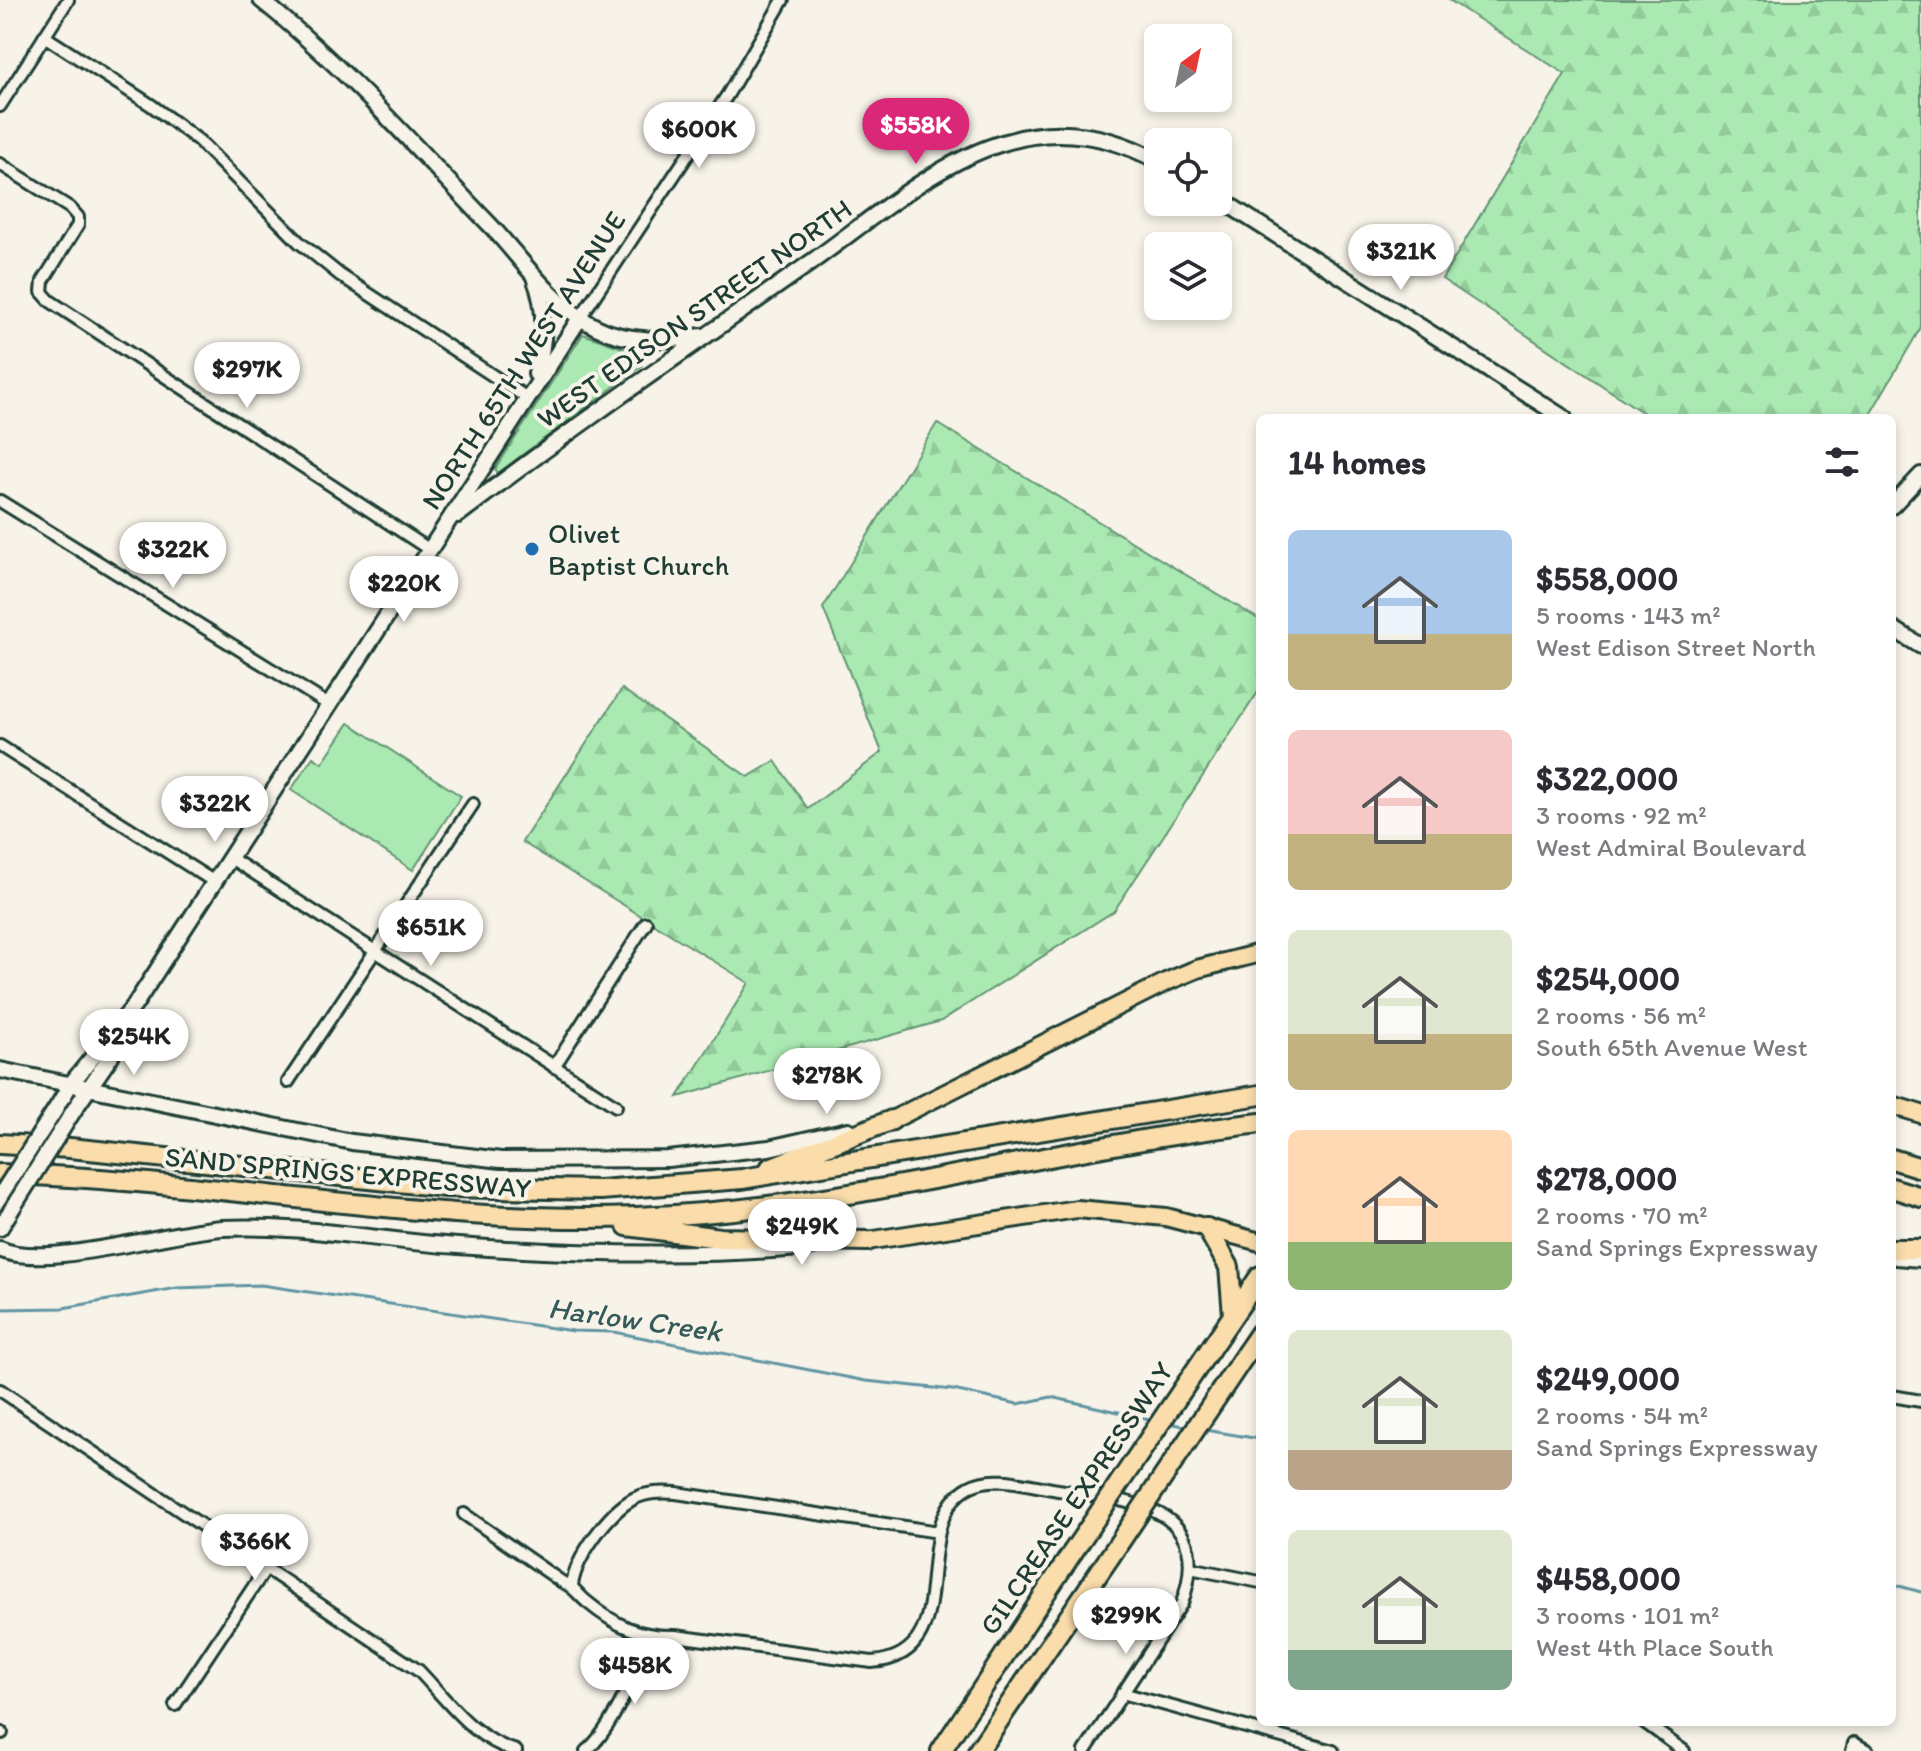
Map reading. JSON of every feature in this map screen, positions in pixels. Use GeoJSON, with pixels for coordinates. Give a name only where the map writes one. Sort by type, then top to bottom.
{"type":"FeatureCollection","features":[{"type":"Feature","properties":{"kind":"highway","name":"SAND SPRINGS EXPRESSWAY"},"geometry":{"type":"LineString","coordinates":[[0,1144],[159,1156],[446,1187],[600,1190],[742,1179],[1256,1096]]}},
{"type":"Feature","properties":{"kind":"highway"},"geometry":{"type":"LineString","coordinates":[[742,1179],[892,1120]]}},
{"type":"Feature","properties":{"kind":"highway","name":"SAND SPRINGS EXPRESSWAY"},"geometry":{"type":"LineString","coordinates":[[0,1174],[101,1178],[410,1212],[573,1218],[682,1215],[762,1206],[1157,1137],[1256,1124]]}},
{"type":"Feature","properties":{"kind":"highway"},"geometry":{"type":"LineString","coordinates":[[1896,1160],[1921,1168]]}},
{"type":"Feature","properties":{"kind":"highway"},"geometry":{"type":"LineString","coordinates":[[1896,1189],[1921,1197]]}},
{"type":"Feature","properties":{"kind":"highway"},"geometry":{"type":"LineString","coordinates":[[573,1218],[720,1238],[867,1241]]}},
{"type":"Feature","properties":{"kind":"highway"},"geometry":{"type":"LineString","coordinates":[[1207,1228],[1229,1267],[1233,1315]]}},
{"type":"Feature","properties":{"kind":"highway"},"geometry":{"type":"LineString","coordinates":[[1896,1249],[1921,1249]]}},
{"type":"Feature","properties":{"kind":"highway","name":"GILCREASE EXPRESSWAY"},"geometry":{"type":"LineString","coordinates":[[941,1751],[1256,1282]]}},
{"type":"Feature","properties":{"kind":"highway"},"geometry":{"type":"LineString","coordinates":[[978,1751],[1256,1339]]}},
{"type":"Feature","properties":{"kind":"main road"},"geometry":{"type":"LineString","coordinates":[[892,1120],[1166,982],[1197,969],[1256,954]]}},
{"type":"Feature","properties":{"kind":"main road"},"geometry":{"type":"LineString","coordinates":[[1896,1106],[1921,1114]]}},
{"type":"Feature","properties":{"kind":"main road"},"geometry":{"type":"LineString","coordinates":[[867,1241],[1077,1209],[1138,1212],[1256,1241]]}},
{"type":"Feature","properties":{"kind":"street"},"geometry":{"type":"LineString","coordinates":[[0,106],[68,0]]}},
{"type":"Feature","properties":{"kind":"street"},"geometry":{"type":"LineString","coordinates":[[261,0],[331,61],[532,273],[580,318],[611,333],[631,338],[673,339],[707,335]]}},
{"type":"Feature","properties":{"kind":"street","name":"NORTH 65TH WEST AVENUE"},"geometry":{"type":"LineString","coordinates":[[134,1006],[705,129],[783,0]]}},
{"type":"Feature","properties":{"kind":"street"},"geometry":{"type":"LineString","coordinates":[[44,36],[151,105],[198,140],[299,242],[340,275],[527,398],[540,360],[544,327],[542,301],[532,273]]}},
{"type":"Feature","properties":{"kind":"street","name":"WEST EDISON STREET NORTH"},"geometry":{"type":"LineString","coordinates":[[449,522],[515,470],[953,164],[989,147],[1048,134],[1087,135],[1144,153]]}},
{"type":"Feature","properties":{"kind":"street"},"geometry":{"type":"LineString","coordinates":[[0,164],[70,208],[78,217],[72,236],[46,274],[42,292],[58,307],[430,550]]}},
{"type":"Feature","properties":{"kind":"street"},"geometry":{"type":"LineString","coordinates":[[1232,207],[1558,414]]}},
{"type":"Feature","properties":{"kind":"street"},"geometry":{"type":"LineString","coordinates":[[1896,502],[1921,475]]}},
{"type":"Feature","properties":{"kind":"street"},"geometry":{"type":"LineString","coordinates":[[0,501],[329,705]]}},
{"type":"Feature","properties":{"kind":"street"},"geometry":{"type":"LineString","coordinates":[[1896,630],[1921,646]]}},
{"type":"Feature","properties":{"kind":"street"},"geometry":{"type":"LineString","coordinates":[[0,746],[213,881]]}},
{"type":"Feature","properties":{"kind":"street"},"geometry":{"type":"LineString","coordinates":[[288,1082],[473,804]]}},
{"type":"Feature","properties":{"kind":"street"},"geometry":{"type":"LineString","coordinates":[[229,857],[616,1106]]}},
{"type":"Feature","properties":{"kind":"street"},"geometry":{"type":"LineString","coordinates":[[554,1067],[646,923]]}},
{"type":"Feature","properties":{"kind":"street"},"geometry":{"type":"LineString","coordinates":[[0,1196],[70,1085],[134,1006]]}},
{"type":"Feature","properties":{"kind":"street"},"geometry":{"type":"LineString","coordinates":[[0,1228],[111,1056],[134,1006]]}},
{"type":"Feature","properties":{"kind":"street"},"geometry":{"type":"LineString","coordinates":[[0,1070],[352,1142],[501,1160],[668,1159],[769,1148],[892,1120]]}},
{"type":"Feature","properties":{"kind":"street"},"geometry":{"type":"LineString","coordinates":[[0,1249],[37,1258],[188,1231],[254,1227],[459,1246],[733,1254],[867,1241]]}},
{"type":"Feature","properties":{"kind":"street"},"geometry":{"type":"LineString","coordinates":[[1896,1257],[1921,1259]]}},
{"type":"Feature","properties":{"kind":"street"},"geometry":{"type":"LineString","coordinates":[[0,1390],[419,1671],[462,1719],[478,1732],[516,1751]]}},
{"type":"Feature","properties":{"kind":"street"},"geometry":{"type":"LineString","coordinates":[[1896,1397],[1921,1401]]}},
{"type":"Feature","properties":{"kind":"street"},"geometry":{"type":"LineString","coordinates":[[464,1514],[562,1582],[572,1585],[597,1610],[647,1637],[675,1636],[872,1662],[896,1657],[913,1645],[925,1625],[939,1532],[948,1508],[961,1493],[978,1484],[1000,1481],[1125,1501],[1155,1509],[1180,1533],[1190,1568],[1182,1603],[1085,1751]]}},
{"type":"Feature","properties":{"kind":"street"},"geometry":{"type":"LineString","coordinates":[[572,1585],[578,1567],[614,1516],[631,1500],[650,1493],[676,1493],[939,1532]]}},
{"type":"Feature","properties":{"kind":"street"},"geometry":{"type":"LineString","coordinates":[[175,1705],[266,1568]]}},
{"type":"Feature","properties":{"kind":"street"},"geometry":{"type":"LineString","coordinates":[[1190,1568],[1256,1581]]}},
{"type":"Feature","properties":{"kind":"street"},"geometry":{"type":"LineString","coordinates":[[586,1751],[604,1729],[642,1656],[647,1637]]}},
{"type":"Feature","properties":{"kind":"street"},"geometry":{"type":"LineString","coordinates":[[1122,1693],[1333,1751]]}},
{"type":"Feature","properties":{"kind":"street"},"geometry":{"type":"LineString","coordinates":[[1650,1726],[1684,1751]]}},
{"type":"Feature","properties":{"kind":"street"},"geometry":{"type":"LineString","coordinates":[[1853,1747],[1868,1751]]}},
{"type":"Feature","properties":{"kind":"green space"},"geometry":{"type":"Polygon","coordinates":[[[1449,0],[1921,0],[1921,327],[1870,414],[1645,414],[1442,279],[1565,74],[1449,0]]]}},
{"type":"Feature","properties":{"kind":"green space"},"geometry":{"type":"Polygon","coordinates":[[[583,334],[637,353],[642,366],[498,473],[495,469],[583,334]]]}},
{"type":"Feature","properties":{"kind":"green space"},"geometry":{"type":"Polygon","coordinates":[[[937,423],[1256,618],[1256,695],[1114,911],[941,1021],[678,1097],[749,983],[522,842],[622,689],[748,777],[775,761],[808,809],[882,752],[823,608],[937,423]]]}},
{"type":"Feature","properties":{"kind":"green space"},"geometry":{"type":"Polygon","coordinates":[[[349,723],[461,796],[413,870],[291,790],[313,757],[322,763],[349,723]]]}},
{"type":"Feature","properties":{"kind":"waterway","name":"Harlow Creek"},"geometry":{"type":"LineString","coordinates":[[0,1309],[63,1308],[177,1288],[261,1285],[573,1331],[614,1332],[866,1381],[953,1390],[1018,1404],[1051,1397],[1154,1420]]}},
{"type":"Feature","properties":{"kind":"waterway","name":"Harlow Creek"},"geometry":{"type":"LineString","coordinates":[[1169,1423],[1189,1427]]}},
{"type":"Feature","properties":{"kind":"waterway","name":"Harlow Creek"},"geometry":{"type":"LineString","coordinates":[[1205,1430],[1256,1438]]}},
{"type":"Feature","properties":{"kind":"waterway","name":"Harlow Creek"},"geometry":{"type":"LineString","coordinates":[[1896,1585],[1921,1592]]}},
{"type":"Feature","properties":{"kind":"place","name":"Olivet Baptist Church"},"geometry":{"type":"Point","coordinates":[532,549]}}]}
